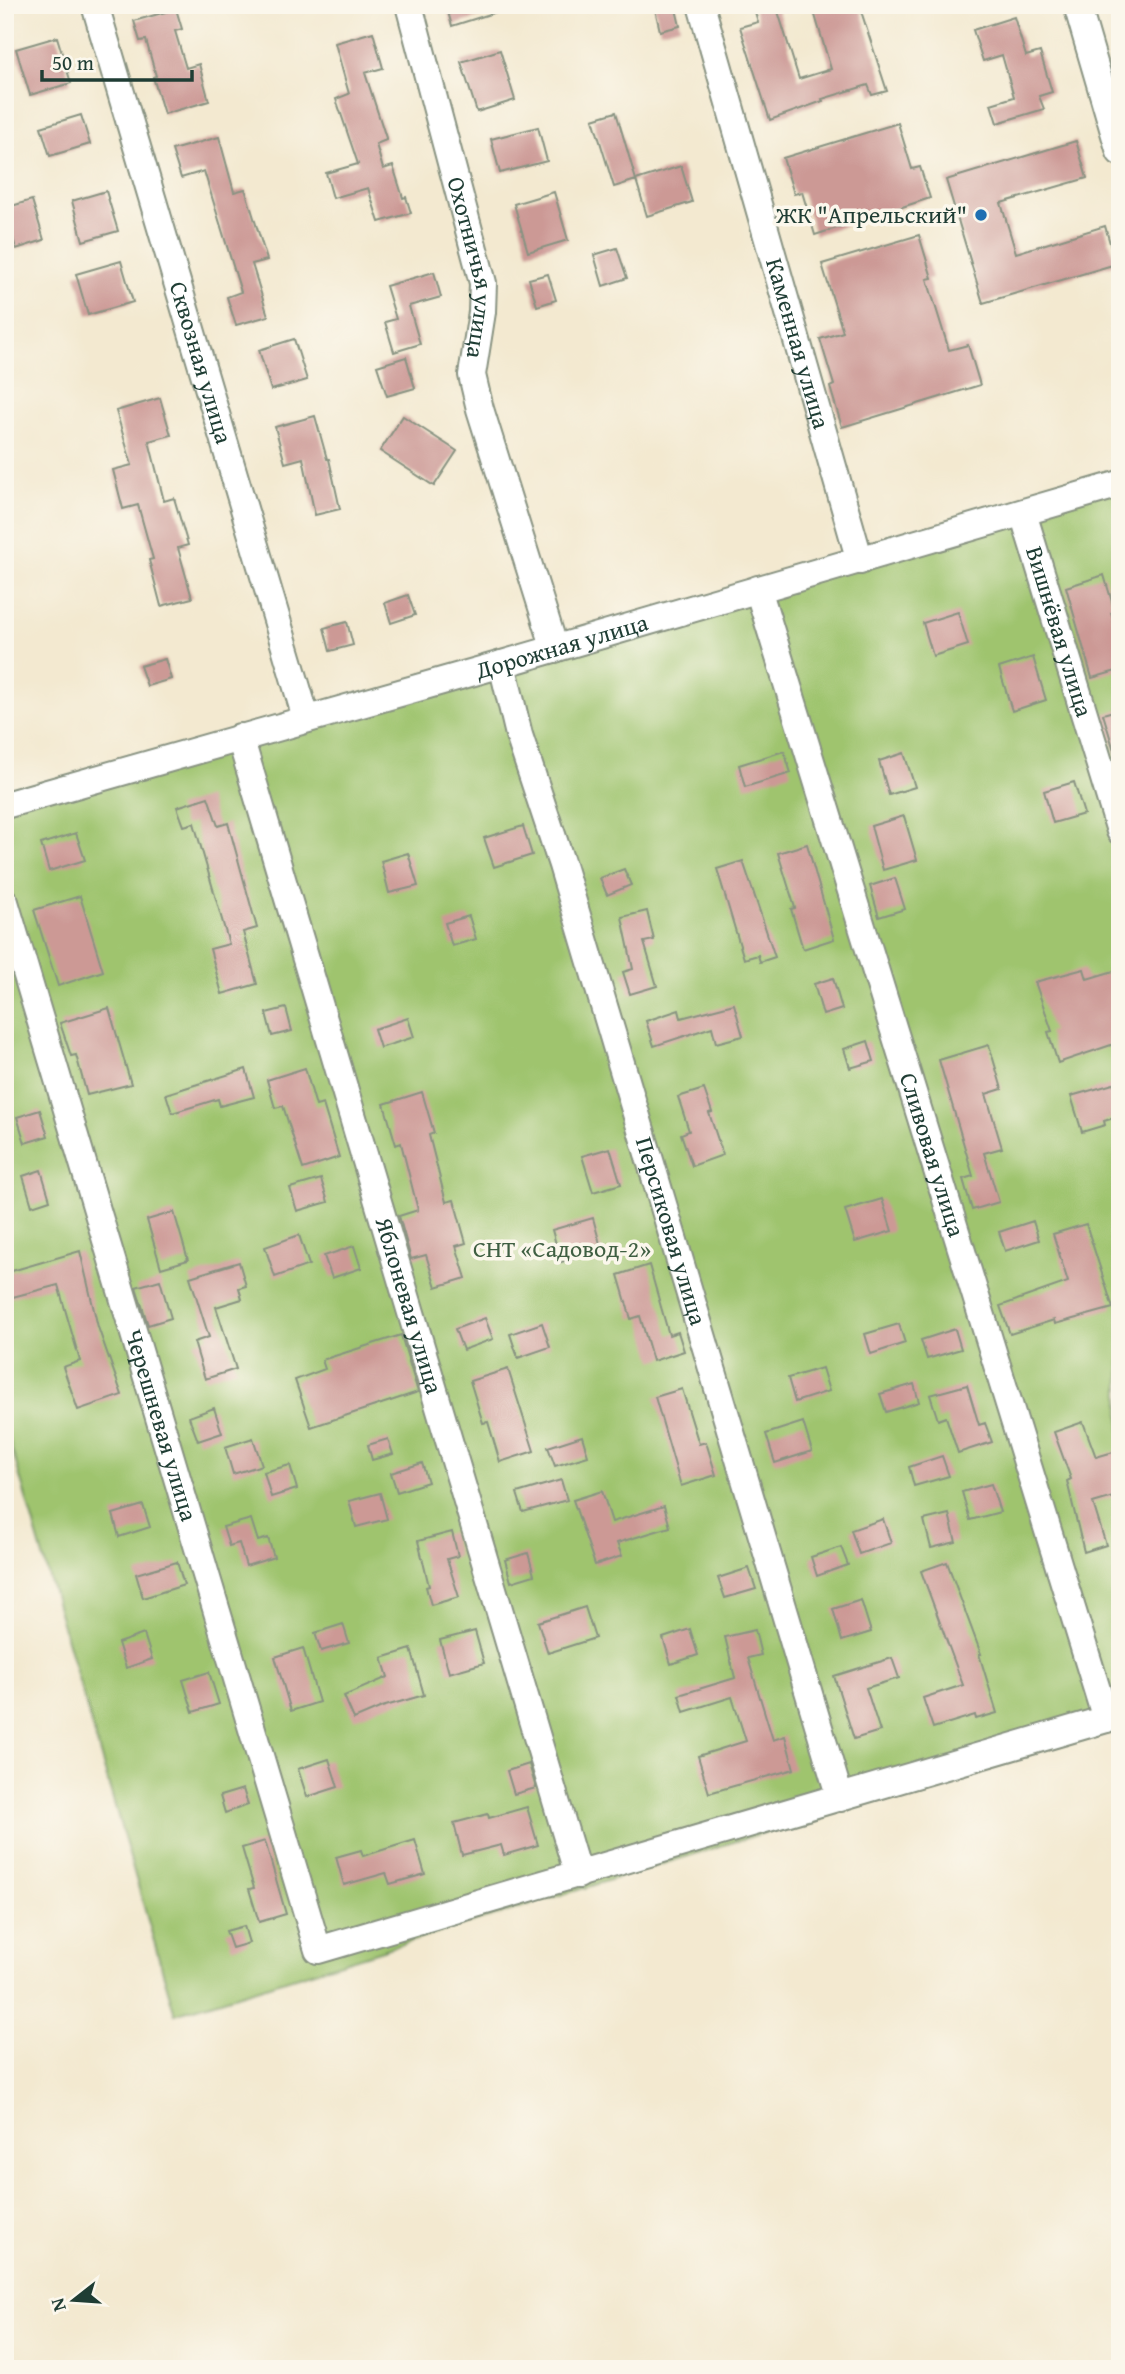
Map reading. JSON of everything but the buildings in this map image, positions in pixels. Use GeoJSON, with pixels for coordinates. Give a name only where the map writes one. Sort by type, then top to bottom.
{"type":"FeatureCollection","features":[{"type":"Feature","properties":{"kind":"street","name":"Сквозная улица"},"geometry":{"type":"LineString","coordinates":[[95,5],[306,718]]}},
{"type":"Feature","properties":{"kind":"street","name":"Охотничья улица"},"geometry":{"type":"LineString","coordinates":[[409,5],[483,283],[482,312],[472,375],[480,409],[555,649]]}},
{"type":"Feature","properties":{"kind":"street","name":"Каменная улица"},"geometry":{"type":"LineString","coordinates":[[701,5],[860,561]]}},
{"type":"Feature","properties":{"kind":"street"},"geometry":{"type":"LineString","coordinates":[[1077,5],[1120,152]]}},
{"type":"Feature","properties":{"kind":"street","name":"Дорожная улица"},"geometry":{"type":"LineString","coordinates":[[5,805],[555,649],[1120,484]]}},
{"type":"Feature","properties":{"kind":"street","name":"Вишнёвая улица"},"geometry":{"type":"LineString","coordinates":[[1023,513],[1120,831]]}},
{"type":"Feature","properties":{"kind":"street","name":"Сливовая улица"},"geometry":{"type":"LineString","coordinates":[[758,589],[1113,1717]]}},
{"type":"Feature","properties":{"kind":"street","name":"Персиковая улица"},"geometry":{"type":"LineString","coordinates":[[502,664],[519,735],[562,865],[840,1798]]}},
{"type":"Feature","properties":{"kind":"street","name":"Яблоневая улица"},"geometry":{"type":"LineString","coordinates":[[240,737],[578,1875]]}},
{"type":"Feature","properties":{"kind":"street","name":"Черешневая улица"},"geometry":{"type":"LineString","coordinates":[[5,902],[318,1950],[578,1875]]}},
{"type":"Feature","properties":{"kind":"street"},"geometry":{"type":"LineString","coordinates":[[578,1875],[1113,1717]]}},
{"type":"Feature","properties":{"kind":"green space","name":"СНТ «Садовод-2»"},"geometry":{"type":"Polygon","coordinates":[[[1120,484],[1120,1723],[175,2014],[5,1425],[5,805],[1120,484]]]}},
{"type":"Feature","properties":{"kind":"place","name":"ЖК \"Апрельский\""},"geometry":{"type":"Point","coordinates":[981,215]}}]}
